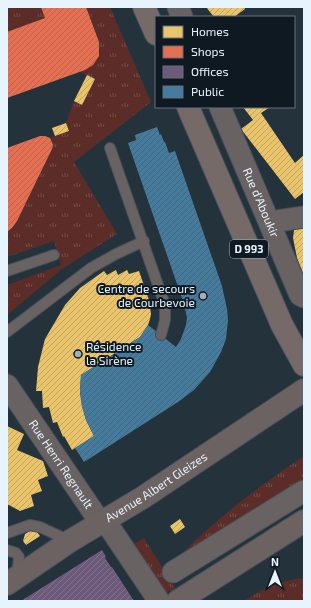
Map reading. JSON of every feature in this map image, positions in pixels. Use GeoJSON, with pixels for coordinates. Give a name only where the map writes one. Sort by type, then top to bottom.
{"type":"FeatureCollection","features":[{"type":"Feature","properties":{"kind":"main road"},"geometry":{"type":"LineString","coordinates":[[144,7],[155,32]]}},
{"type":"Feature","properties":{"kind":"main road","name":"D 993"},"geometry":{"type":"LineString","coordinates":[[188,108],[282,325],[304,365]]}},
{"type":"Feature","properties":{"kind":"main road","name":"Avenue Albert Gleizes"},"geometry":{"type":"LineString","coordinates":[[12,580],[100,522],[142,498],[304,390]]}},
{"type":"Feature","properties":{"kind":"main road"},"geometry":{"type":"LineString","coordinates":[[178,601],[304,521]]}},
{"type":"Feature","properties":{"kind":"street","name":"Rue d'Aboukir"},"geometry":{"type":"LineString","coordinates":[[220,108],[300,294],[304,297]]}},
{"type":"Feature","properties":{"kind":"street"},"geometry":{"type":"LineString","coordinates":[[270,222],[304,217]]}},
{"type":"Feature","properties":{"kind":"street","name":"Rue Henri Regnault"},"geometry":{"type":"LineString","coordinates":[[7,385],[100,522],[110,528],[159,601]]}},
{"type":"Feature","properties":{"kind":"street"},"geometry":{"type":"LineString","coordinates":[[173,572],[304,490]]}},
{"type":"Feature","properties":{"kind":"lane"},"geometry":{"type":"LineString","coordinates":[[110,148],[166,305],[166,320],[161,335]]}},
{"type":"Feature","properties":{"kind":"lane"},"geometry":{"type":"LineString","coordinates":[[7,332],[91,268],[144,241]]}},
{"type":"Feature","properties":{"kind":"lane"},"geometry":{"type":"LineString","coordinates":[[7,271],[54,255]]}},
{"type":"Feature","properties":{"kind":"lane"},"geometry":{"type":"LineString","coordinates":[[7,533],[30,525],[40,527],[70,541]]}},
{"type":"Feature","properties":{"kind":"lane"},"geometry":{"type":"LineString","coordinates":[[7,550],[16,552],[19,556],[12,580]]}},
{"type":"Feature","properties":{"kind":"green space"},"geometry":{"type":"Polygon","coordinates":[[[7,7],[41,7],[45,18],[7,32],[7,7]]]}},
{"type":"Feature","properties":{"kind":"green space"},"geometry":{"type":"Polygon","coordinates":[[[86,7],[110,7],[151,102],[74,162],[117,234],[62,269],[7,315],[7,285],[61,265],[54,241],[7,257],[7,232],[17,221],[52,149],[53,145],[49,138],[69,131],[66,123],[74,101],[82,105],[95,79],[80,72],[90,67],[96,60],[99,53],[96,35],[86,7]]]}},
{"type":"Feature","properties":{"kind":"green space"},"geometry":{"type":"Polygon","coordinates":[[[304,456],[304,482],[183,558],[181,554],[225,514],[272,478],[304,456]]]}},
{"type":"Feature","properties":{"kind":"green space"},"geometry":{"type":"Polygon","coordinates":[[[144,538],[176,590],[165,592],[129,547],[144,538]]]}},
{"type":"Feature","properties":{"kind":"green space"},"geometry":{"type":"Polygon","coordinates":[[[304,578],[304,601],[244,601],[272,586],[304,578]]]}},
{"type":"Feature","properties":{"kind":"building: Homes"},"geometry":{"type":"Polygon","coordinates":[[[206,7],[244,7],[245,9],[235,16],[213,16],[206,7]]]}},
{"type":"Feature","properties":{"kind":"building: Homes"},"geometry":{"type":"Polygon","coordinates":[[[87,75],[95,79],[82,105],[74,101],[87,75]]]}},
{"type":"Feature","properties":{"kind":"building: Homes"},"geometry":{"type":"Polygon","coordinates":[[[244,108],[268,108],[261,113],[295,163],[304,155],[304,192],[295,199],[241,129],[253,120],[244,108]]]}},
{"type":"Feature","properties":{"kind":"building: Homes"},"geometry":{"type":"Polygon","coordinates":[[[66,123],[69,131],[55,136],[52,128],[66,123]]]}},
{"type":"Feature","properties":{"kind":"building: Homes"},"geometry":{"type":"Polygon","coordinates":[[[295,223],[304,225],[304,276],[297,258],[293,238],[295,223]]]}},
{"type":"Feature","properties":{"kind":"building: Homes","name":"Résidence la Sirène"},"geometry":{"type":"Polygon","coordinates":[[[116,270],[118,275],[127,270],[129,274],[139,271],[149,300],[151,314],[150,319],[140,337],[81,375],[80,392],[82,406],[86,420],[94,436],[72,450],[64,436],[63,437],[57,422],[53,423],[49,407],[43,408],[42,391],[36,391],[38,367],[45,339],[65,305],[80,288],[104,271],[107,275],[116,270]]]}},
{"type":"Feature","properties":{"kind":"building: Homes"},"geometry":{"type":"Polygon","coordinates":[[[7,426],[24,434],[17,450],[43,461],[48,476],[38,480],[42,491],[31,495],[34,506],[20,511],[7,504],[7,426]]]}},
{"type":"Feature","properties":{"kind":"building: Homes"},"geometry":{"type":"Polygon","coordinates":[[[180,519],[185,527],[175,534],[170,526],[180,519]]]}},
{"type":"Feature","properties":{"kind":"building: Homes"},"geometry":{"type":"Polygon","coordinates":[[[30,531],[37,532],[40,536],[26,545],[23,541],[25,534],[30,531]]]}},
{"type":"Feature","properties":{"kind":"building: Shops"},"geometry":{"type":"Polygon","coordinates":[[[41,7],[86,7],[99,42],[99,56],[93,65],[85,70],[7,98],[7,32],[45,18],[41,7]]]}},
{"type":"Feature","properties":{"kind":"building: Shops"},"geometry":{"type":"Polygon","coordinates":[[[40,136],[50,138],[53,145],[52,149],[17,221],[7,232],[7,148],[40,136]]]}},
{"type":"Feature","properties":{"kind":"building: Offices"},"geometry":{"type":"Polygon","coordinates":[[[102,550],[106,557],[105,558],[134,601],[21,601],[102,550]]]}},
{"type":"Feature","properties":{"kind":"building: Public","name":"Centre de secours de Courbevoie"},"geometry":{"type":"Polygon","coordinates":[[[157,127],[169,153],[175,151],[222,286],[228,320],[226,339],[210,372],[194,390],[178,402],[84,462],[75,448],[94,436],[86,420],[82,406],[80,392],[81,375],[140,337],[148,325],[176,347],[181,339],[186,325],[187,318],[184,304],[128,143],[136,140],[135,135],[157,127]]]}},
{"type":"Feature","properties":{"kind":"place","name":"Centre de secours de Courbevoie"},"geometry":{"type":"Point","coordinates":[203,296]}},
{"type":"Feature","properties":{"kind":"place","name":"Résidence la Sirène"},"geometry":{"type":"Point","coordinates":[78,354]}}]}
